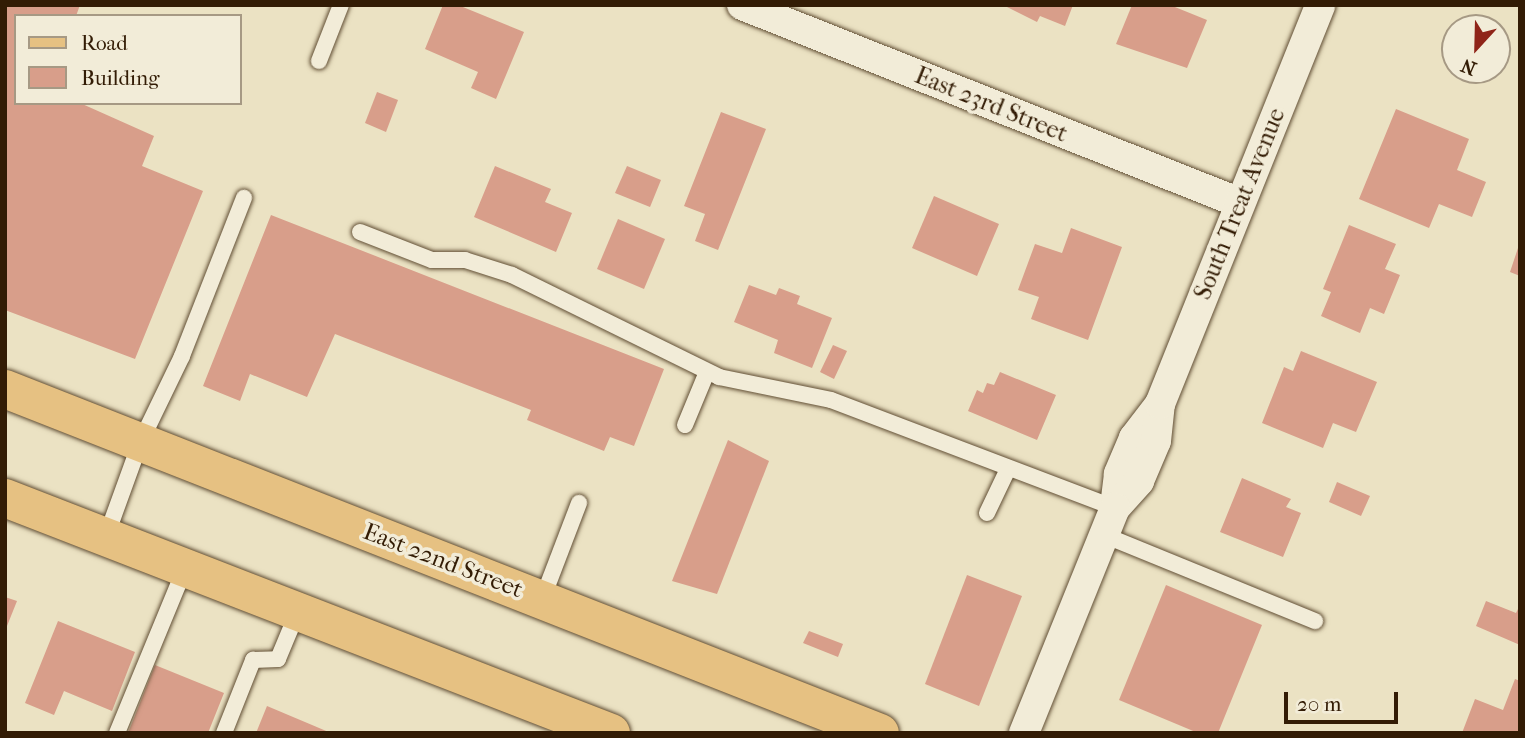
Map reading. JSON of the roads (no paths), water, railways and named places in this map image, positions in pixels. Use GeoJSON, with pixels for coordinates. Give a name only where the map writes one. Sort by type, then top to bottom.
{"type":"FeatureCollection","features":[{"type":"Feature","properties":{"kind":"main road","name":"East 22nd Street"},"geometry":{"type":"LineString","coordinates":[[5,390],[880,733]]}},
{"type":"Feature","properties":{"kind":"main road"},"geometry":{"type":"LineString","coordinates":[[5,498],[611,733]]}},
{"type":"Feature","properties":{"kind":"street","name":"East 23rd Street"},"geometry":{"type":"LineString","coordinates":[[742,5],[1240,203]]}},
{"type":"Feature","properties":{"kind":"street","name":"South Treat Avenue"},"geometry":{"type":"LineString","coordinates":[[1024,733],[1115,508],[1119,474],[1134,438],[1160,404],[1320,5]]}},
{"type":"Feature","properties":{"kind":"lane"},"geometry":{"type":"LineString","coordinates":[[319,61],[341,5]]}},
{"type":"Feature","properties":{"kind":"lane"},"geometry":{"type":"LineString","coordinates":[[106,537],[140,443],[182,356],[244,198]]}},
{"type":"Feature","properties":{"kind":"lane"},"geometry":{"type":"LineString","coordinates":[[360,232],[432,260],[465,260],[512,275],[707,372],[831,400],[1115,508]]}},
{"type":"Feature","properties":{"kind":"lane"},"geometry":{"type":"LineString","coordinates":[[685,425],[707,372]]}},
{"type":"Feature","properties":{"kind":"lane"},"geometry":{"type":"LineString","coordinates":[[988,513],[1008,468]]}},
{"type":"Feature","properties":{"kind":"lane"},"geometry":{"type":"LineString","coordinates":[[542,600],[579,503]]}},
{"type":"Feature","properties":{"kind":"lane"},"geometry":{"type":"LineString","coordinates":[[1104,535],[1315,621]]}},
{"type":"Feature","properties":{"kind":"lane"},"geometry":{"type":"LineString","coordinates":[[117,733],[185,568]]}},
{"type":"Feature","properties":{"kind":"lane"},"geometry":{"type":"LineString","coordinates":[[224,733],[253,660],[278,659],[298,611]]}}]}
